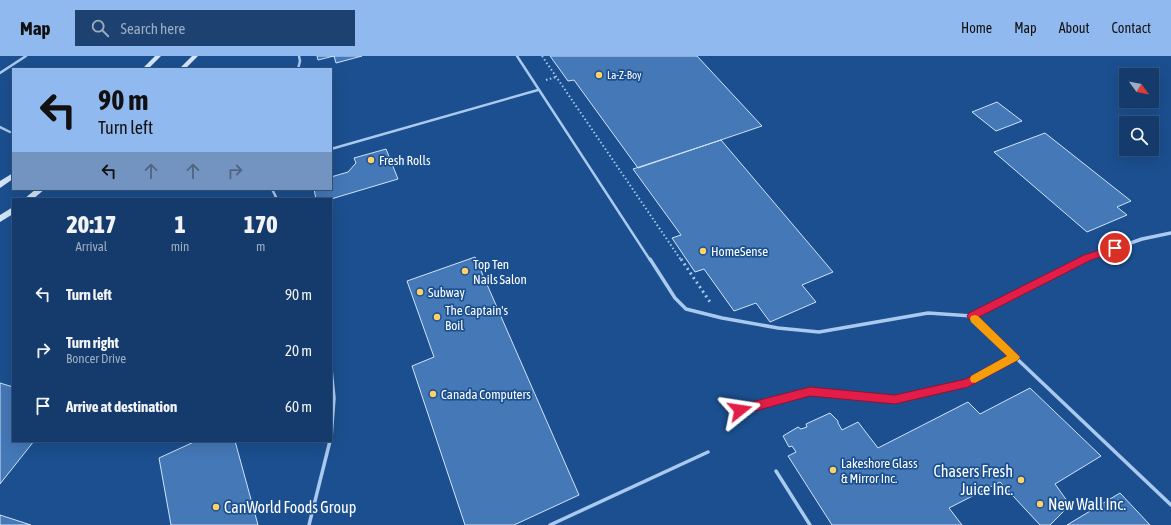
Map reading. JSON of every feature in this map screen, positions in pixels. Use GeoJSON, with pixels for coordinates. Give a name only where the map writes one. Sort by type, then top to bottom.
{"type":"FeatureCollection","features":[{"type":"Feature","properties":{"kind":"main road"},"geometry":{"type":"LineString","coordinates":[[146,68],[158,56]]}},
{"type":"Feature","properties":{"kind":"main road"},"geometry":{"type":"LineString","coordinates":[[183,68],[195,56]]}},
{"type":"Feature","properties":{"kind":"main road"},"geometry":{"type":"LineString","coordinates":[[0,185],[12,177]]}},
{"type":"Feature","properties":{"kind":"main road"},"geometry":{"type":"LineString","coordinates":[[29,198],[40,190]]}},
{"type":"Feature","properties":{"kind":"main road"},"geometry":{"type":"LineString","coordinates":[[0,220],[12,211]]}},
{"type":"Feature","properties":{"kind":"street"},"geometry":{"type":"LineString","coordinates":[[972,316],[1088,257],[1142,239],[1171,233]]}},
{"type":"Feature","properties":{"kind":"lane"},"geometry":{"type":"LineString","coordinates":[[0,73],[26,56]]}},
{"type":"Feature","properties":{"kind":"lane"},"geometry":{"type":"LineString","coordinates":[[298,68],[300,61],[299,56]]}},
{"type":"Feature","properties":{"kind":"lane"},"geometry":{"type":"LineString","coordinates":[[517,56],[675,298],[686,308],[722,318],[778,328],[819,332],[928,313],[972,316],[1171,505]]}},
{"type":"Feature","properties":{"kind":"lane"},"geometry":{"type":"LineString","coordinates":[[332,149],[538,90]]}},
{"type":"Feature","properties":{"kind":"lane"},"geometry":{"type":"LineString","coordinates":[[0,127],[10,132]]}},
{"type":"Feature","properties":{"kind":"lane"},"geometry":{"type":"LineString","coordinates":[[740,410],[810,392],[895,399],[968,383],[1015,357]]}},
{"type":"Feature","properties":{"kind":"lane"},"geometry":{"type":"LineString","coordinates":[[332,384],[332,419]]}},
{"type":"Feature","properties":{"kind":"lane"},"geometry":{"type":"LineString","coordinates":[[309,525],[330,442]]}},
{"type":"Feature","properties":{"kind":"lane"},"geometry":{"type":"LineString","coordinates":[[550,525],[708,452]]}},
{"type":"Feature","properties":{"kind":"lane"},"geometry":{"type":"LineString","coordinates":[[776,471],[810,525]]}},
{"type":"Feature","properties":{"kind":"path"},"geometry":{"type":"LineString","coordinates":[[542,56],[712,305]]}},
{"type":"Feature","properties":{"kind":"building"},"geometry":{"type":"Polygon","coordinates":[[[317,56],[334,56],[318,60],[317,56]]]}},
{"type":"Feature","properties":{"kind":"building"},"geometry":{"type":"Polygon","coordinates":[[[334,56],[362,56],[336,63],[334,56]]]}},
{"type":"Feature","properties":{"kind":"building"},"geometry":{"type":"Polygon","coordinates":[[[550,56],[697,56],[762,126],[638,168],[574,80],[568,81],[550,56]]]}},
{"type":"Feature","properties":{"kind":"building"},"geometry":{"type":"Polygon","coordinates":[[[997,102],[1022,121],[996,131],[972,112],[997,102]]]}},
{"type":"Feature","properties":{"kind":"building"},"geometry":{"type":"Polygon","coordinates":[[[1045,133],[1131,201],[1117,207],[1127,215],[1087,232],[994,152],[1045,133]]]}},
{"type":"Feature","properties":{"kind":"building"},"geometry":{"type":"Polygon","coordinates":[[[721,140],[833,272],[802,285],[816,302],[770,322],[756,303],[734,311],[704,269],[695,272],[672,238],[681,235],[633,169],[721,140]]]}},
{"type":"Feature","properties":{"kind":"building"},"geometry":{"type":"Polygon","coordinates":[[[386,149],[398,179],[332,199],[316,198],[314,190],[332,190],[332,177],[348,172],[356,163],[354,158],[386,149]]]}},
{"type":"Feature","properties":{"kind":"building"},"geometry":{"type":"Polygon","coordinates":[[[475,257],[579,495],[514,525],[465,525],[412,366],[434,357],[407,281],[475,257]]]}},
{"type":"Feature","properties":{"kind":"building"},"geometry":{"type":"Polygon","coordinates":[[[0,383],[12,387],[12,442],[33,442],[0,484],[0,383]]]}},
{"type":"Feature","properties":{"kind":"building"},"geometry":{"type":"Polygon","coordinates":[[[1030,388],[1101,456],[1055,484],[1070,505],[1050,525],[1040,525],[1000,482],[949,508],[962,525],[832,525],[788,456],[796,452],[792,446],[789,447],[783,436],[798,427],[801,429],[807,427],[806,424],[830,413],[838,421],[842,430],[858,422],[878,448],[968,402],[980,414],[1030,388]]]}},
{"type":"Feature","properties":{"kind":"building"},"geometry":{"type":"Polygon","coordinates":[[[194,442],[235,442],[258,525],[171,525],[159,458],[194,442]]]}},
{"type":"Feature","properties":{"kind":"building"},"geometry":{"type":"Polygon","coordinates":[[[1120,493],[1150,525],[1067,525],[1120,493]]]}},
{"type":"Feature","properties":{"kind":"building"},"geometry":{"type":"Polygon","coordinates":[[[0,515],[31,525],[0,525],[0,515]]]}},
{"type":"Feature","properties":{"kind":"slow traffic"},"geometry":{"type":"LineString","coordinates":[[975,319],[1015,357],[975,379]]}},
{"type":"Feature","properties":{"kind":"place","name":"La-Z-Boy"},"geometry":{"type":"Point","coordinates":[599,75]}},
{"type":"Feature","properties":{"kind":"place","name":"Fresh Rolls"},"geometry":{"type":"Point","coordinates":[371,160]}},
{"type":"Feature","properties":{"kind":"place","name":"HomeSense"},"geometry":{"type":"Point","coordinates":[703,251]}},
{"type":"Feature","properties":{"kind":"place","name":"Top Ten Nails Salon"},"geometry":{"type":"Point","coordinates":[465,271]}},
{"type":"Feature","properties":{"kind":"place","name":"Subway"},"geometry":{"type":"Point","coordinates":[420,292]}},
{"type":"Feature","properties":{"kind":"place","name":"The Captain's Boil"},"geometry":{"type":"Point","coordinates":[437,317]}},
{"type":"Feature","properties":{"kind":"place","name":"Canada Computers"},"geometry":{"type":"Point","coordinates":[433,394]}},
{"type":"Feature","properties":{"kind":"place","name":"Lakeshore Glass & Mirror Inc."},"geometry":{"type":"Point","coordinates":[833,470]}},
{"type":"Feature","properties":{"kind":"place","name":"Chasers Fresh Juice Inc."},"geometry":{"type":"Point","coordinates":[1021,480]}},
{"type":"Feature","properties":{"kind":"place","name":"New Wall Inc."},"geometry":{"type":"Point","coordinates":[1040,504]}},
{"type":"Feature","properties":{"kind":"place","name":"CanWorld Foods Group"},"geometry":{"type":"Point","coordinates":[216,507]}},
{"type":"Feature","properties":{"kind":"route"},"geometry":{"type":"LineString","coordinates":[[740,410],[810,392],[895,399],[968,383],[1015,357],[972,316],[1088,257],[1115,248]]}}]}
